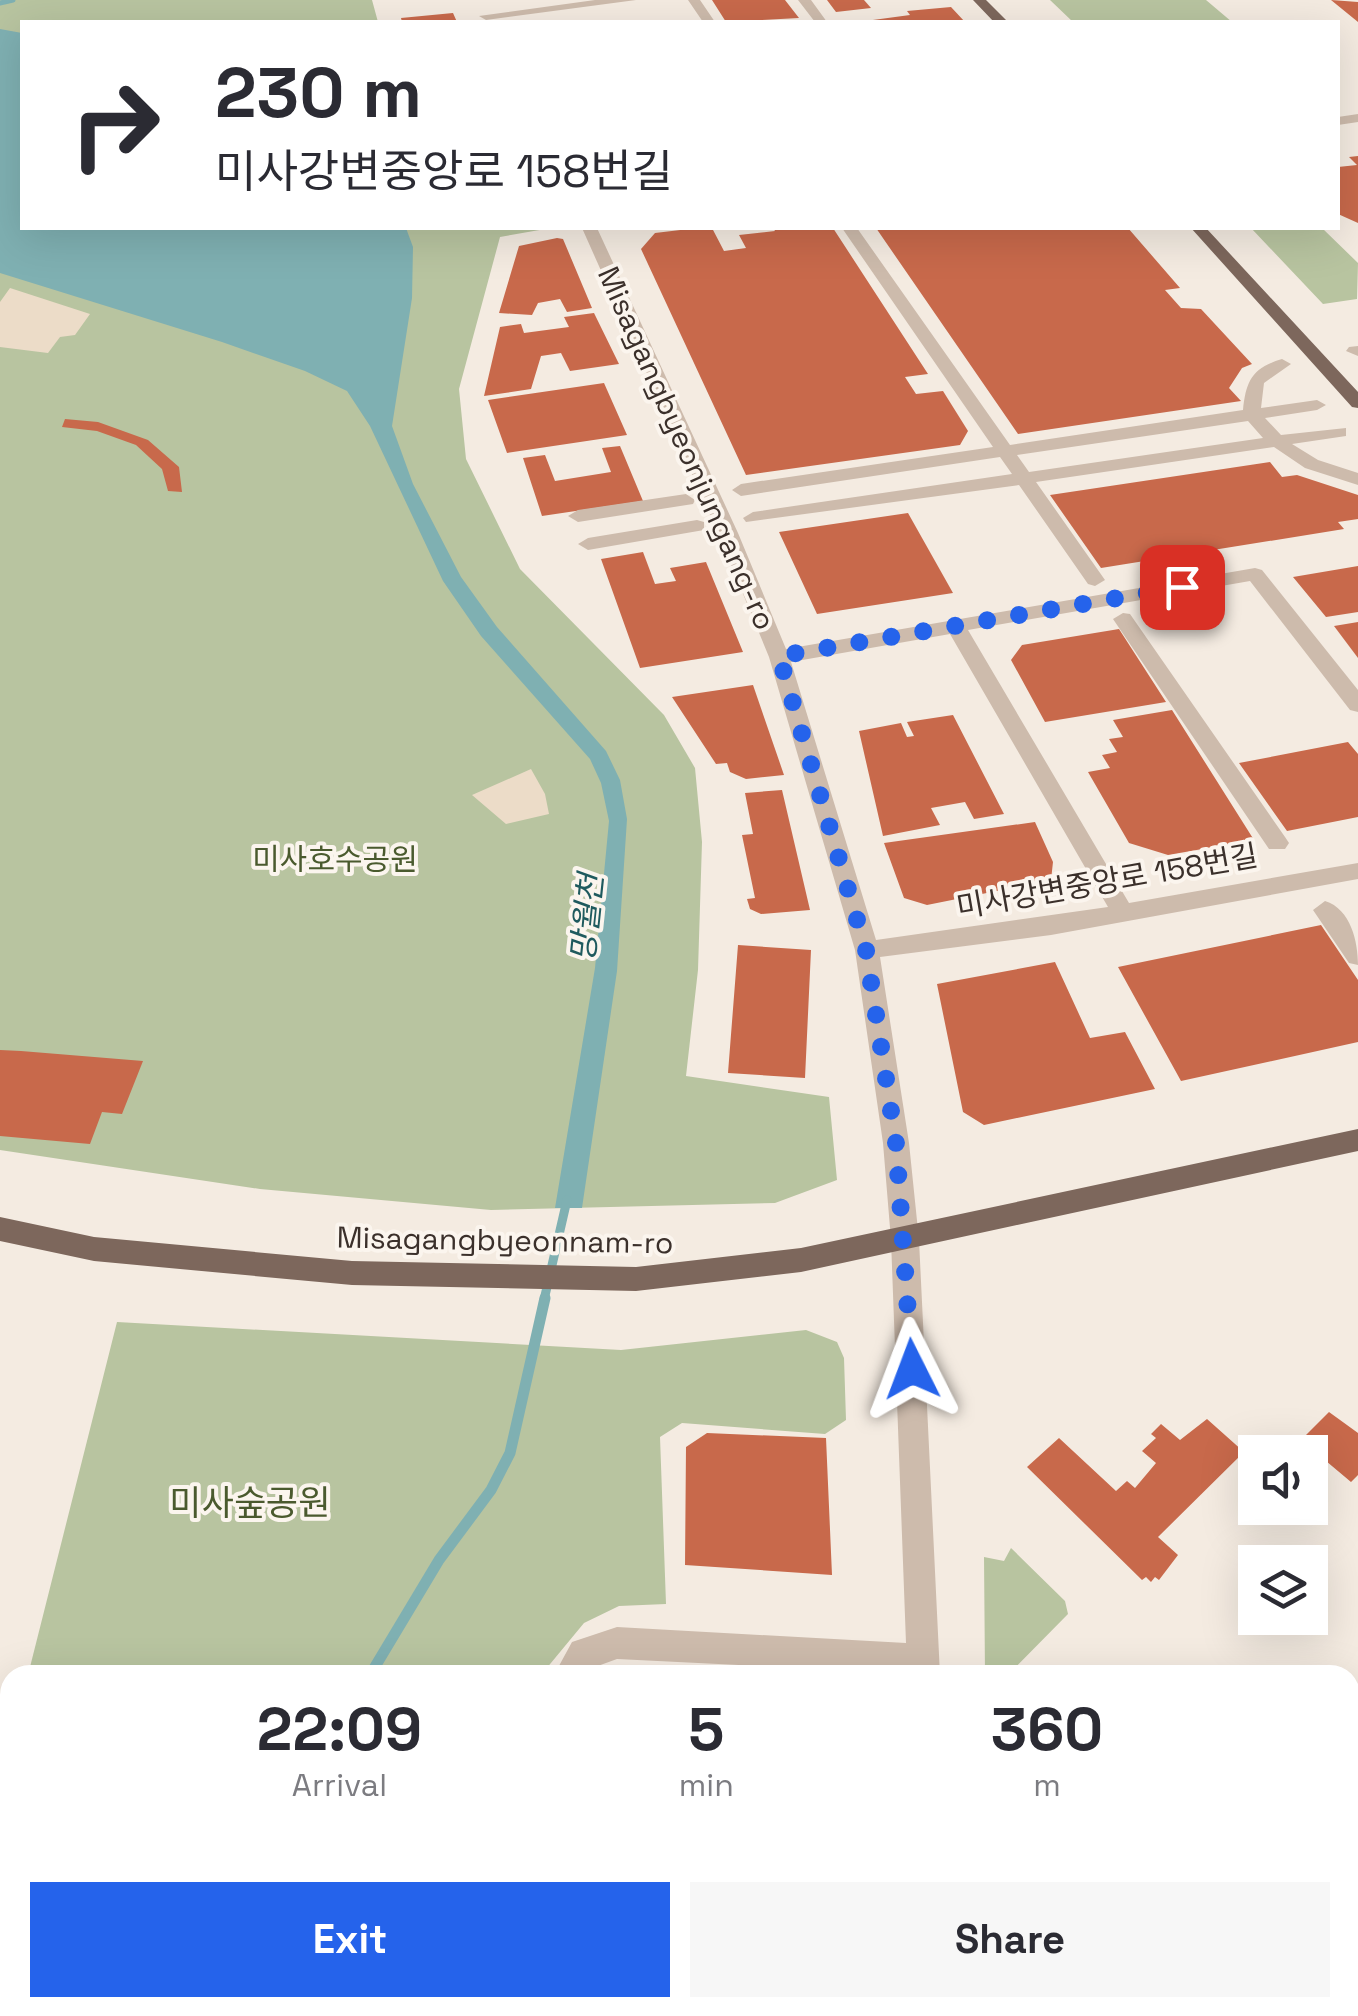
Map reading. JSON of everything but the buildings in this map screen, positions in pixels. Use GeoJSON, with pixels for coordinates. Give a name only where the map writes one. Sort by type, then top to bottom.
{"type":"FeatureCollection","features":[{"type":"Feature","properties":{"kind":"main road"},"geometry":{"type":"LineString","coordinates":[[979,0],[998,20]]}},
{"type":"Feature","properties":{"kind":"main road"},"geometry":{"type":"LineString","coordinates":[[1200,230],[1358,403]]}},
{"type":"Feature","properties":{"kind":"main road","name":"Misagangbyeonnam-ro"},"geometry":{"type":"LineString","coordinates":[[0,1229],[138,1254],[352,1273],[636,1279],[752,1268],[905,1240],[1358,1140]]}},
{"type":"Feature","properties":{"kind":"street"},"geometry":{"type":"LineString","coordinates":[[484,13],[630,0]]}},
{"type":"Feature","properties":{"kind":"street"},"geometry":{"type":"LineString","coordinates":[[804,0],[819,20]]}},
{"type":"Feature","properties":{"kind":"street"},"geometry":{"type":"LineString","coordinates":[[590,4],[600,20]]}},
{"type":"Feature","properties":{"kind":"street","name":"Misagangbyeonjungang-ro"},"geometry":{"type":"LineString","coordinates":[[590,230],[728,533],[779,656],[866,950],[896,1143],[905,1240],[924,1665]]}},
{"type":"Feature","properties":{"kind":"street"},"geometry":{"type":"LineString","coordinates":[[850,230],[1095,580]]}},
{"type":"Feature","properties":{"kind":"street"},"geometry":{"type":"LineString","coordinates":[[1282,364],[1267,370],[1254,382],[1252,414],[1273,441],[1296,458],[1358,480]]}},
{"type":"Feature","properties":{"kind":"street"},"geometry":{"type":"LineString","coordinates":[[741,490],[1316,405]]}},
{"type":"Feature","properties":{"kind":"street"},"geometry":{"type":"LineString","coordinates":[[753,518],[1340,432]]}},
{"type":"Feature","properties":{"kind":"street"},"geometry":{"type":"LineString","coordinates":[[578,516],[686,500]]}},
{"type":"Feature","properties":{"kind":"street"},"geometry":{"type":"LineString","coordinates":[[588,544],[697,526]]}},
{"type":"Feature","properties":{"kind":"street"},"geometry":{"type":"LineString","coordinates":[[1238,555],[1358,705]]}},
{"type":"Feature","properties":{"kind":"street"},"geometry":{"type":"LineString","coordinates":[[779,656],[1255,574]]}},
{"type":"Feature","properties":{"kind":"street"},"geometry":{"type":"LineString","coordinates":[[1122,619],[1277,843]]}},
{"type":"Feature","properties":{"kind":"street"},"geometry":{"type":"LineString","coordinates":[[956,627],[1122,912]]}},
{"type":"Feature","properties":{"kind":"street","name":"미사강변중앙로 158번길"},"geometry":{"type":"LineString","coordinates":[[866,950],[1051,926],[1358,871]]}},
{"type":"Feature","properties":{"kind":"street"},"geometry":{"type":"LineString","coordinates":[[1325,910],[1358,956]]}},
{"type":"Feature","properties":{"kind":"street"},"geometry":{"type":"LineString","coordinates":[[577,1665],[584,1654],[617,1643],[758,1663],[841,1665]]}},
{"type":"Feature","properties":{"kind":"green space","name":"미사호수공원"},"geometry":{"type":"Polygon","coordinates":[[[0,0],[372,0],[377,20],[20,20],[20,230],[540,230],[500,237],[459,389],[466,459],[520,569],[664,715],[695,768],[702,842],[698,970],[686,1076],[829,1097],[837,1180],[775,1203],[491,1210],[260,1189],[0,1150],[0,0]]]}},
{"type":"Feature","properties":{"kind":"green space"},"geometry":{"type":"Polygon","coordinates":[[[1050,0],[1206,0],[1230,20],[1071,20],[1050,0]]]}},
{"type":"Feature","properties":{"kind":"green space"},"geometry":{"type":"Polygon","coordinates":[[[1253,230],[1324,230],[1358,263],[1357,299],[1323,304],[1253,230]]]}},
{"type":"Feature","properties":{"kind":"green space","name":"미사숲공원"},"geometry":{"type":"Polygon","coordinates":[[[117,1322],[621,1350],[806,1330],[837,1342],[844,1358],[846,1420],[825,1434],[682,1423],[660,1437],[666,1604],[619,1606],[584,1623],[549,1665],[31,1665],[117,1322]]]}},
{"type":"Feature","properties":{"kind":"green space"},"geometry":{"type":"Polygon","coordinates":[[[1011,1548],[1065,1601],[1068,1614],[1018,1665],[985,1665],[984,1557],[1004,1561],[1011,1548]]]}},
{"type":"Feature","properties":{"kind":"shaded area"},"geometry":{"type":"Polygon","coordinates":[[[10,288],[90,314],[75,335],[60,337],[48,353],[0,347],[0,302],[10,288]]]}},
{"type":"Feature","properties":{"kind":"shaded area"},"geometry":{"type":"Polygon","coordinates":[[[531,769],[545,794],[549,814],[506,824],[472,795],[531,769]]]}},
{"type":"Feature","properties":{"kind":"water"},"geometry":{"type":"Polygon","coordinates":[[[0,29],[20,33],[20,230],[407,230],[413,247],[412,298],[392,426],[413,484],[461,577],[497,627],[606,751],[620,780],[627,819],[617,971],[582,1208],[555,1208],[595,968],[609,821],[601,783],[590,759],[481,636],[443,581],[370,426],[347,391],[305,371],[222,342],[0,273],[0,29]]]}},
{"type":"Feature","properties":{"kind":"waterway"},"geometry":{"type":"LineString","coordinates":[[0,3],[13,0]]}},
{"type":"Feature","properties":{"kind":"waterway","name":"망월천"},"geometry":{"type":"LineString","coordinates":[[544,1300],[567,1200]]}},
{"type":"Feature","properties":{"kind":"waterway","name":"망월천"},"geometry":{"type":"LineString","coordinates":[[376,1665],[439,1560],[491,1490],[510,1453],[545,1298]]}},
{"type":"Feature","properties":{"kind":"route"},"geometry":{"type":"LineString","coordinates":[[912,1369],[896,1143],[866,950],[779,656],[1182,587]]}}]}
